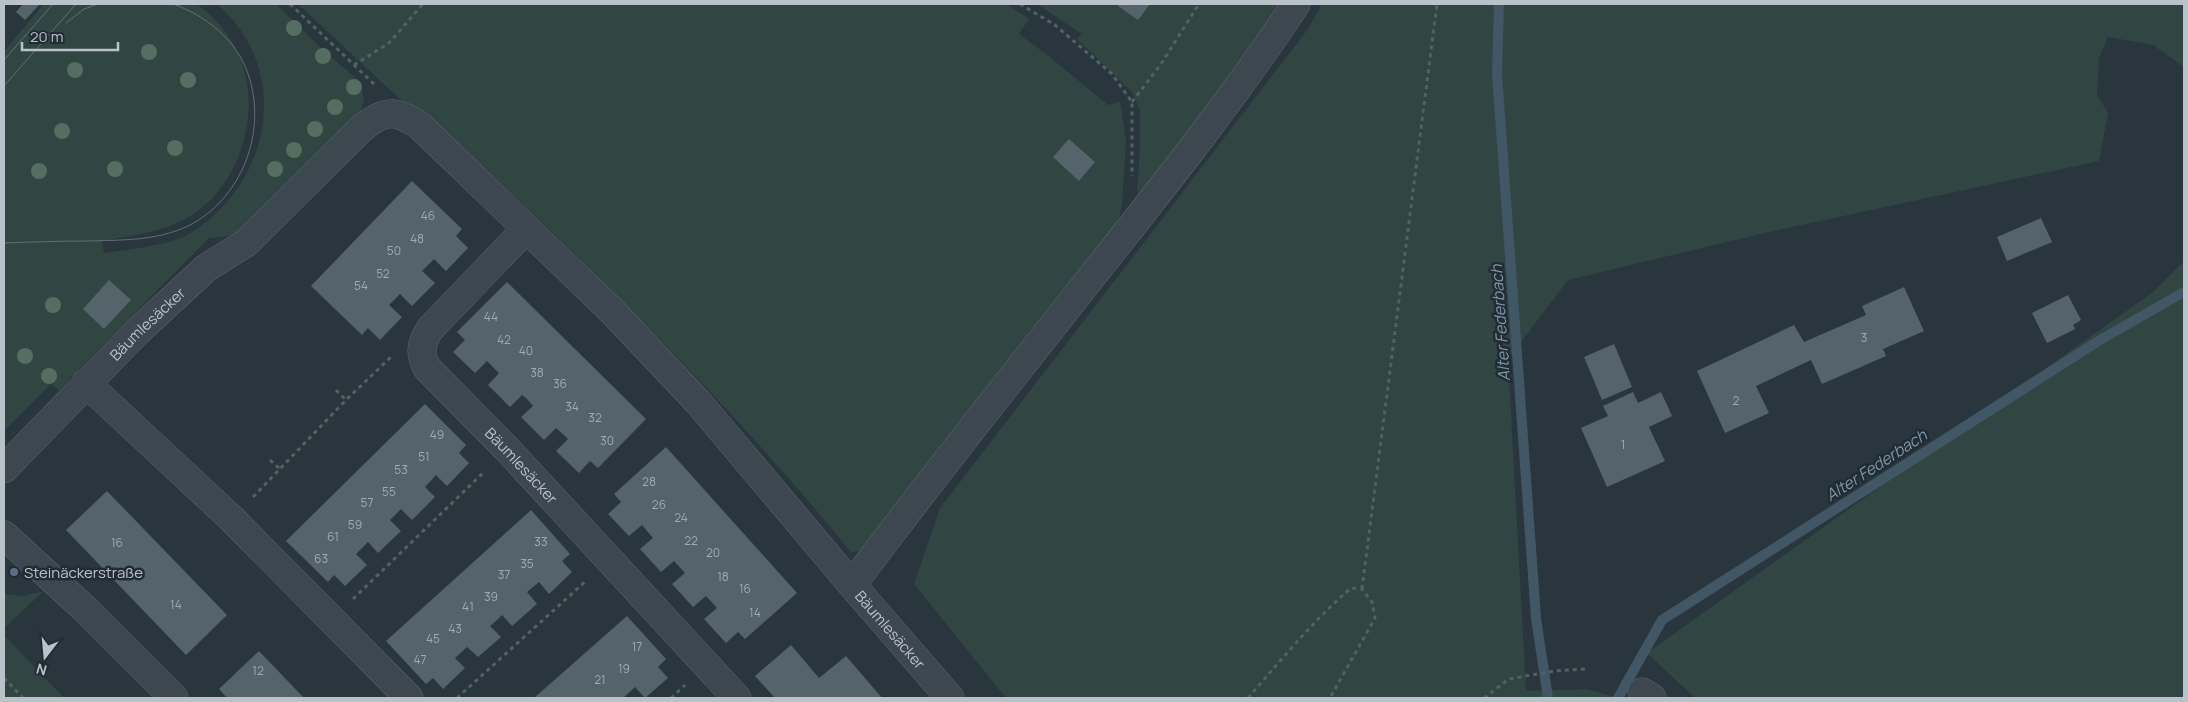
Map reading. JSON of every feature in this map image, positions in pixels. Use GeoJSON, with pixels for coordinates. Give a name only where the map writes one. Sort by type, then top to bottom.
{"type":"FeatureCollection","features":[{"type":"Feature","properties":{"kind":"street"},"geometry":{"type":"LineString","coordinates":[[852,585],[930,480],[1137,220],[1262,56],[1296,4]]}},
{"type":"Feature","properties":{"kind":"street","name":"Bäumlesäcker"},"geometry":{"type":"LineString","coordinates":[[4,469],[137,332],[206,268],[246,243],[362,128],[374,119],[388,113],[405,116],[420,126],[526,230],[614,312],[698,402],[950,698]]}},
{"type":"Feature","properties":{"kind":"street"},"geometry":{"type":"LineString","coordinates":[[421,348],[424,338],[430,329],[526,230]]}},
{"type":"Feature","properties":{"kind":"street","name":"Bäumlesäcker"},"geometry":{"type":"LineString","coordinates":[[421,348],[422,358],[427,368],[507,449],[736,698]]}},
{"type":"Feature","properties":{"kind":"street"},"geometry":{"type":"LineString","coordinates":[[86,383],[232,520],[410,698]]}},
{"type":"Feature","properties":{"kind":"street"},"geometry":{"type":"LineString","coordinates":[[4,535],[85,609],[174,698]]}},
{"type":"Feature","properties":{"kind":"path"},"geometry":{"type":"LineString","coordinates":[[290,4],[380,91],[388,113]]}},
{"type":"Feature","properties":{"kind":"path"},"geometry":{"type":"LineString","coordinates":[[354,65],[389,43],[422,4]]}},
{"type":"Feature","properties":{"kind":"path"},"geometry":{"type":"LineString","coordinates":[[1020,4],[1055,25],[1112,74],[1132,102],[1132,175],[1127,208],[1137,220]]}},
{"type":"Feature","properties":{"kind":"path"},"geometry":{"type":"LineString","coordinates":[[1132,102],[1161,64],[1199,4]]}},
{"type":"Feature","properties":{"kind":"path"},"geometry":{"type":"LineString","coordinates":[[1330,698],[1375,618],[1372,602],[1362,589],[1437,4]]}},
{"type":"Feature","properties":{"kind":"path"},"geometry":{"type":"LineString","coordinates":[[232,520],[346,400],[396,353],[421,348]]}},
{"type":"Feature","properties":{"kind":"path"},"geometry":{"type":"LineString","coordinates":[[336,390],[346,400]]}},
{"type":"Feature","properties":{"kind":"path"},"geometry":{"type":"LineString","coordinates":[[332,620],[507,449]]}},
{"type":"Feature","properties":{"kind":"path"},"geometry":{"type":"LineString","coordinates":[[270,460],[280,469]]}},
{"type":"Feature","properties":{"kind":"path"},"geometry":{"type":"LineString","coordinates":[[457,698],[610,559]]}},
{"type":"Feature","properties":{"kind":"path"},"geometry":{"type":"LineString","coordinates":[[1248,698],[1300,638],[1336,601],[1351,588],[1362,589]]}},
{"type":"Feature","properties":{"kind":"path"},"geometry":{"type":"LineString","coordinates":[[1484,698],[1509,680],[1554,671],[1585,669]]}},
{"type":"Feature","properties":{"kind":"path"},"geometry":{"type":"LineString","coordinates":[[4,678],[23,698]]}},
{"type":"Feature","properties":{"kind":"green space"},"geometry":{"type":"Polygon","coordinates":[[[44,4],[196,4],[209,14],[227,33],[239,55],[245,75],[248,96],[248,118],[244,139],[237,160],[215,196],[199,210],[177,223],[153,231],[102,241],[104,253],[160,244],[189,234],[217,212],[239,186],[254,156],[263,125],[263,92],[256,61],[241,31],[217,4],[276,4],[324,51],[359,81],[364,100],[358,119],[243,235],[209,238],[59,390],[51,384],[4,431],[4,51],[44,4]]]}},
{"type":"Feature","properties":{"kind":"green space"},"geometry":{"type":"Polygon","coordinates":[[[298,4],[1006,4],[1029,19],[1019,34],[1108,105],[1120,102],[1126,140],[1122,205],[1116,232],[862,551],[851,552],[751,436],[593,272],[428,114],[417,115],[298,4]]]}},
{"type":"Feature","properties":{"kind":"green space"},"geometry":{"type":"Polygon","coordinates":[[[1037,4],[1285,4],[1140,203],[1137,188],[1140,152],[1140,110],[1132,92],[1077,39],[1082,34],[1037,4]]]}},
{"type":"Feature","properties":{"kind":"green space"},"geometry":{"type":"Polygon","coordinates":[[[1322,4],[2184,4],[2184,67],[2153,45],[2108,37],[2099,58],[2097,95],[2108,113],[2099,161],[1769,232],[1568,280],[1508,359],[1526,691],[1587,689],[1619,698],[1006,698],[914,584],[940,508],[1308,29],[1322,4]]]}},
{"type":"Feature","properties":{"kind":"green space"},"geometry":{"type":"Polygon","coordinates":[[[2184,261],[2184,698],[1695,698],[1647,653],[2153,292],[2184,261]]]}},
{"type":"Feature","properties":{"kind":"green space"},"geometry":{"type":"Polygon","coordinates":[[[44,591],[4,628],[4,594],[24,596],[44,591]]]}},
{"type":"Feature","properties":{"kind":"green space"},"geometry":{"type":"Polygon","coordinates":[[[4,635],[64,698],[4,698],[4,635]]]}},
{"type":"Feature","properties":{"kind":"building"},"geometry":{"type":"Polygon","coordinates":[[[23,4],[40,4],[25,20],[16,12],[23,4]]]}},
{"type":"Feature","properties":{"kind":"building"},"geometry":{"type":"Polygon","coordinates":[[[1119,4],[1150,4],[1138,20],[1118,6],[1119,4]]]}},
{"type":"Feature","properties":{"kind":"building"},"geometry":{"type":"Polygon","coordinates":[[[1069,139],[1095,162],[1079,181],[1053,157],[1069,139]]]}},
{"type":"Feature","properties":{"kind":"building"},"geometry":{"type":"Polygon","coordinates":[[[412,181],[462,229],[456,236],[468,248],[446,271],[434,259],[422,271],[435,283],[412,306],[400,294],[389,305],[402,317],[380,340],[368,328],[362,335],[311,286],[412,181]]]}},
{"type":"Feature","properties":{"kind":"building"},"geometry":{"type":"Polygon","coordinates":[[[2041,218],[2052,242],[2007,261],[1997,237],[2041,218]]]}},
{"type":"Feature","properties":{"kind":"building"},"geometry":{"type":"Polygon","coordinates":[[[109,280],[131,300],[104,329],[83,309],[109,280]]]}},
{"type":"Feature","properties":{"kind":"building"},"geometry":{"type":"Polygon","coordinates":[[[507,282],[646,419],[598,468],[590,461],[579,473],[556,451],[568,439],[556,428],[544,440],[521,417],[533,406],[527,399],[522,395],[510,407],[488,385],[499,373],[487,361],[475,373],[453,352],[465,340],[457,332],[507,282]]]}},
{"type":"Feature","properties":{"kind":"building"},"geometry":{"type":"Polygon","coordinates":[[[1904,287],[1924,331],[1883,349],[1886,356],[1822,384],[1811,360],[1756,386],[1769,413],[1725,433],[1697,371],[1794,325],[1804,342],[1866,315],[1862,306],[1904,287]]]}},
{"type":"Feature","properties":{"kind":"building"},"geometry":{"type":"Polygon","coordinates":[[[2068,295],[2081,320],[2073,325],[2075,329],[2047,343],[2032,313],[2068,295]]]}},
{"type":"Feature","properties":{"kind":"building"},"geometry":{"type":"Polygon","coordinates":[[[1614,344],[1632,387],[1602,400],[1584,357],[1614,344]]]}},
{"type":"Feature","properties":{"kind":"building"},"geometry":{"type":"Polygon","coordinates":[[[1633,392],[1638,403],[1661,392],[1672,416],[1649,427],[1665,461],[1607,487],[1581,428],[1608,416],[1603,406],[1633,392]]]}},
{"type":"Feature","properties":{"kind":"building"},"geometry":{"type":"Polygon","coordinates":[[[425,404],[466,445],[459,453],[469,463],[447,486],[436,475],[425,487],[435,497],[412,520],[401,509],[390,520],[401,531],[378,553],[368,542],[356,554],[367,565],[345,586],[334,575],[328,582],[286,541],[425,404]]]}},
{"type":"Feature","properties":{"kind":"building"},"geometry":{"type":"Polygon","coordinates":[[[666,447],[797,593],[745,639],[738,632],[726,643],[704,619],[717,608],[706,596],[693,607],[672,584],[685,573],[674,561],[661,572],[640,549],[653,538],[642,525],[629,536],[608,514],[621,502],[614,494],[666,447]]]}},
{"type":"Feature","properties":{"kind":"building"},"geometry":{"type":"Polygon","coordinates":[[[107,491],[227,615],[186,655],[66,530],[107,491]]]}},
{"type":"Feature","properties":{"kind":"building"},"geometry":{"type":"Polygon","coordinates":[[[531,510],[570,554],[562,561],[572,572],[549,594],[539,582],[527,592],[537,604],[512,626],[502,615],[490,626],[501,637],[478,657],[467,647],[455,658],[465,668],[443,689],[433,678],[426,684],[386,641],[531,510]]]}},
{"type":"Feature","properties":{"kind":"building"},"geometry":{"type":"Polygon","coordinates":[[[627,616],[666,659],[658,667],[668,678],[645,698],[635,687],[623,698],[534,698],[627,616]]]}},
{"type":"Feature","properties":{"kind":"building"},"geometry":{"type":"Polygon","coordinates":[[[791,645],[819,678],[846,656],[882,698],[775,698],[755,676],[791,645]]]}},
{"type":"Feature","properties":{"kind":"building"},"geometry":{"type":"Polygon","coordinates":[[[259,651],[304,698],[227,698],[219,689],[259,651]]]}},
{"type":"Feature","properties":{"kind":"waterway","name":"Alter Federbach"},"geometry":{"type":"LineString","coordinates":[[1499,4],[1497,74],[1536,618],[1548,698]]}},
{"type":"Feature","properties":{"kind":"waterway","name":"Alter Federbach"},"geometry":{"type":"LineString","coordinates":[[1618,698],[1662,620],[2100,340],[2184,292]]}},
{"type":"Feature","properties":{"kind":"tram line"},"geometry":{"type":"LineString","coordinates":[[4,60],[53,4]]}},
{"type":"Feature","properties":{"kind":"tram line"},"geometry":{"type":"LineString","coordinates":[[4,86],[76,4]]}},
{"type":"Feature","properties":{"kind":"tram line"},"geometry":{"type":"LineString","coordinates":[[66,23],[84,9],[98,4]]}},
{"type":"Feature","properties":{"kind":"tram line"},"geometry":{"type":"LineString","coordinates":[[4,243],[126,240],[164,235],[188,226],[207,214],[223,199],[236,181],[246,161],[252,140],[255,118],[248,74],[236,50],[218,30],[197,15],[173,4]]}},
{"type":"Feature","properties":{"kind":"place","name":"Steinäckerstraße"},"geometry":{"type":"Point","coordinates":[14,572]}}]}
